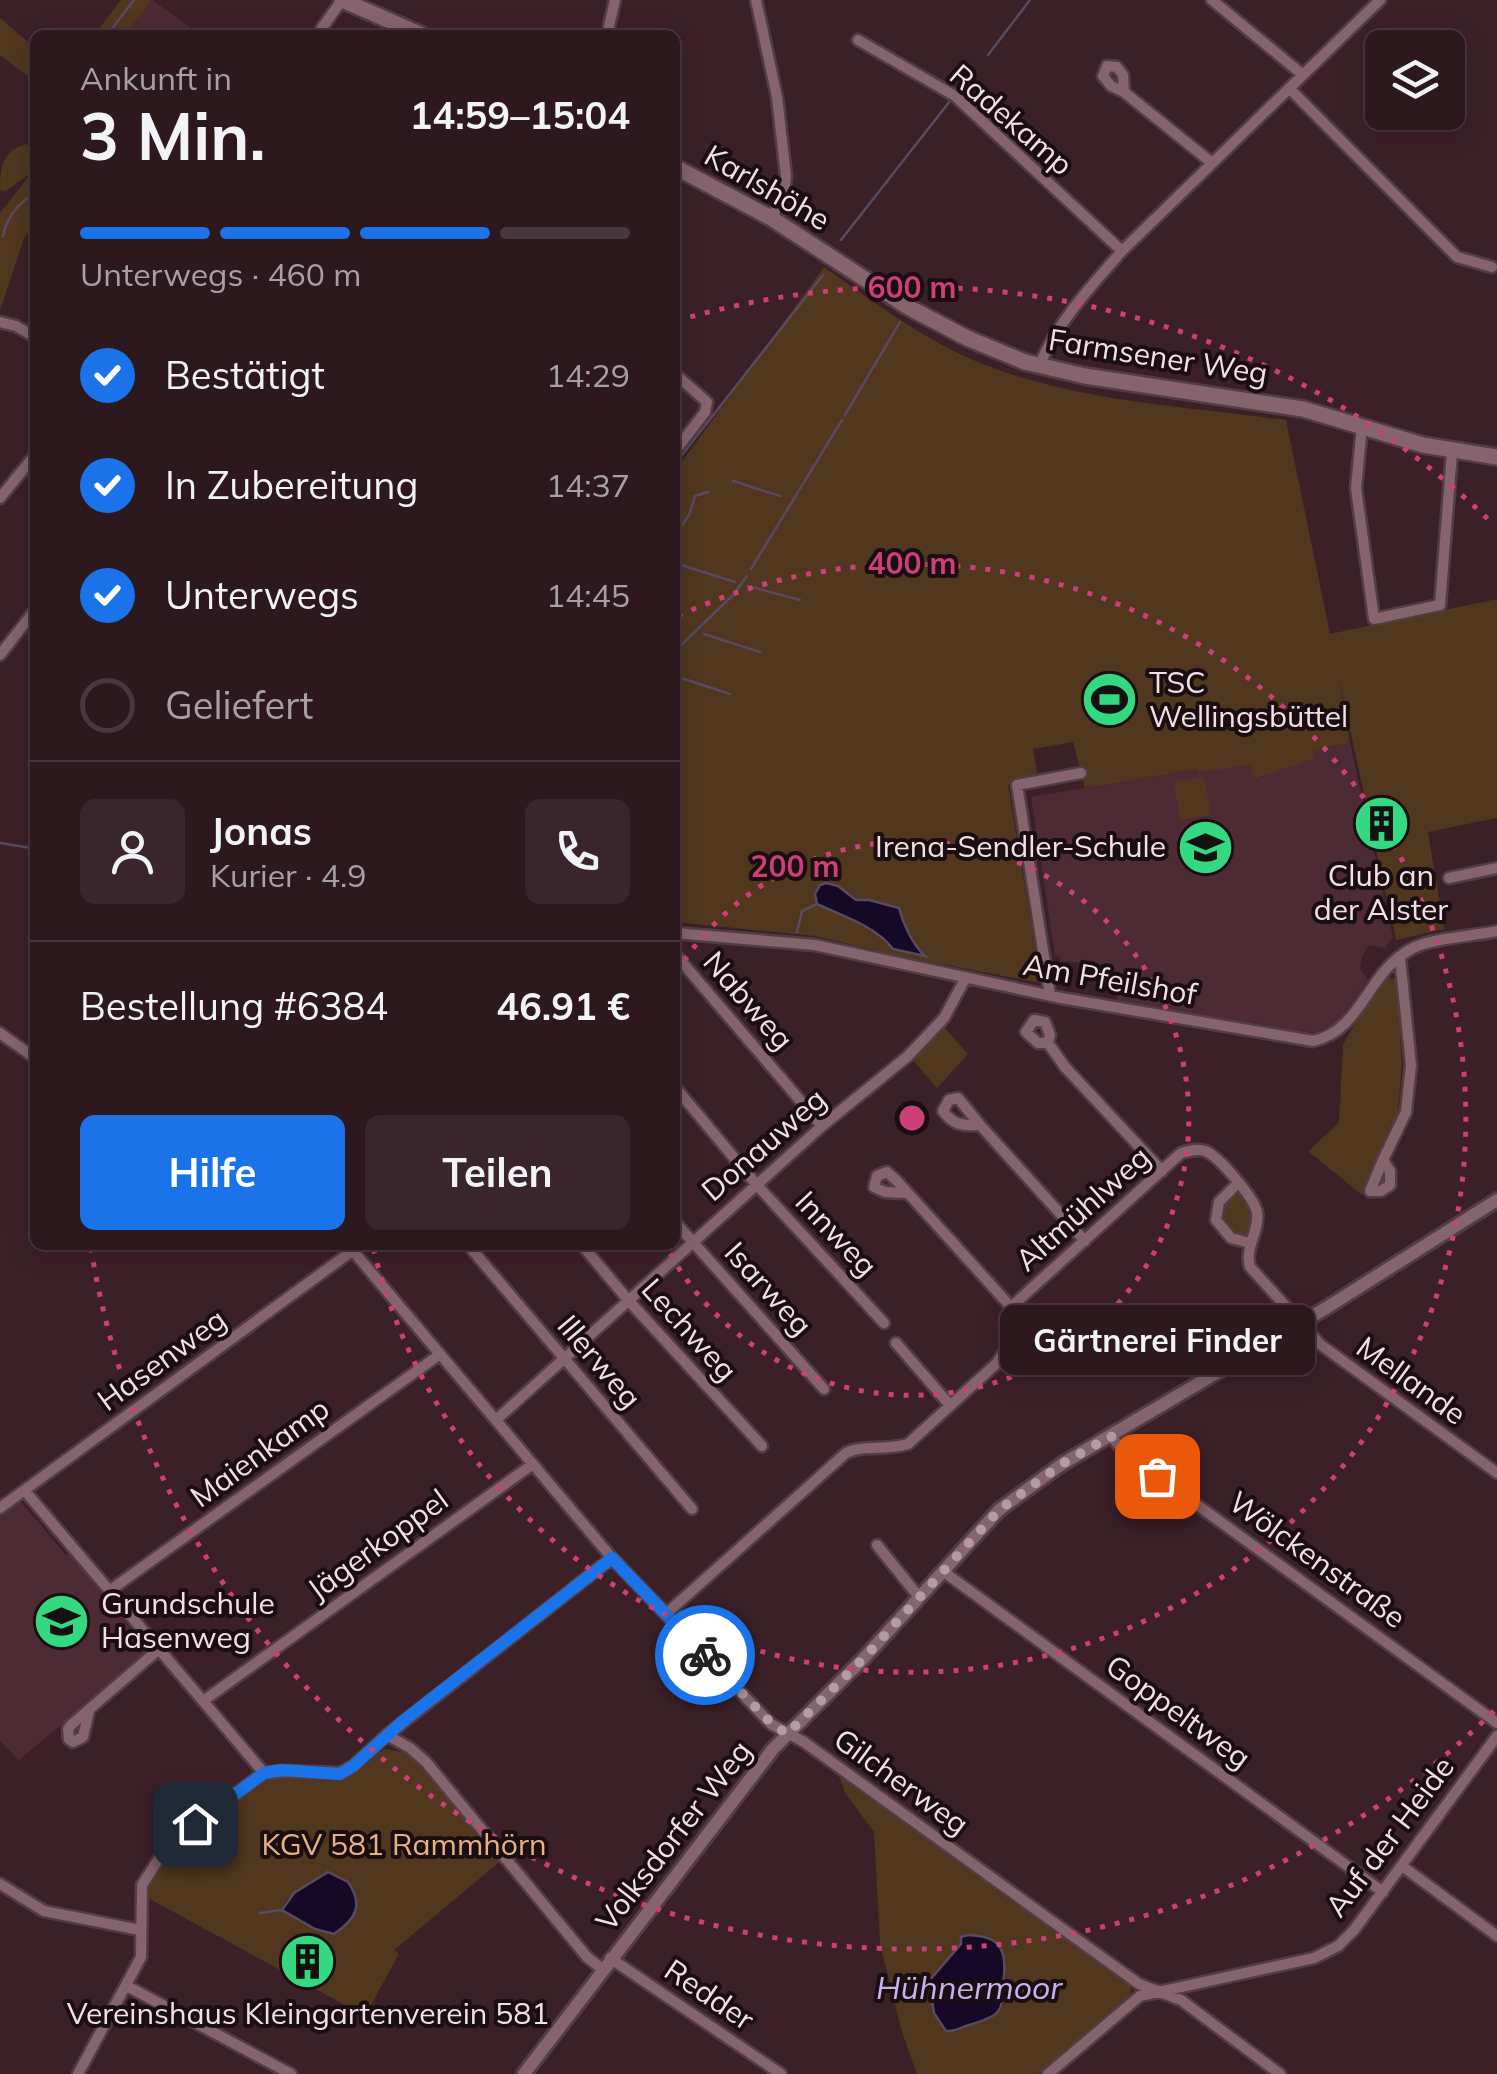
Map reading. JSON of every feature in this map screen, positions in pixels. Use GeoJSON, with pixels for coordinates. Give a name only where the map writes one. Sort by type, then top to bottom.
{"type":"FeatureCollection","features":[{"type":"Feature","properties":{"kind":"main road"},"geometry":{"type":"LineString","coordinates":[[342,0],[366,13],[386,17]]}},
{"type":"Feature","properties":{"kind":"main road"},"geometry":{"type":"LineString","coordinates":[[364,0],[412,30]]}},
{"type":"Feature","properties":{"kind":"main road","name":"Karlshöhe"},"geometry":{"type":"LineString","coordinates":[[680,170],[771,218],[831,257]]}},
{"type":"Feature","properties":{"kind":"main road","name":"Farmsener Weg"},"geometry":{"type":"LineString","coordinates":[[831,257],[881,292],[941,326],[1038,366],[1292,407],[1452,452],[1497,457]]}},
{"type":"Feature","properties":{"kind":"street"},"geometry":{"type":"LineString","coordinates":[[321,30],[342,0]]}},
{"type":"Feature","properties":{"kind":"street"},"geometry":{"type":"LineString","coordinates":[[608,30],[615,0]]}},
{"type":"Feature","properties":{"kind":"street"},"geometry":{"type":"LineString","coordinates":[[756,0],[777,96],[786,176],[784,194],[771,218]]}},
{"type":"Feature","properties":{"kind":"street"},"geometry":{"type":"LineString","coordinates":[[1212,0],[1303,75]]}},
{"type":"Feature","properties":{"kind":"street"},"geometry":{"type":"LineString","coordinates":[[1038,366],[1090,288],[1122,252],[1380,0]]}},
{"type":"Feature","properties":{"kind":"street","name":"Radekamp"},"geometry":{"type":"LineString","coordinates":[[858,40],[955,96],[1122,252]]}},
{"type":"Feature","properties":{"kind":"street"},"geometry":{"type":"LineString","coordinates":[[1290,88],[1456,258],[1492,267]]}},
{"type":"Feature","properties":{"kind":"street"},"geometry":{"type":"LineString","coordinates":[[1124,92],[1212,164]]}},
{"type":"Feature","properties":{"kind":"street"},"geometry":{"type":"LineString","coordinates":[[0,322],[30,334]]}},
{"type":"Feature","properties":{"kind":"street"},"geometry":{"type":"LineString","coordinates":[[680,378],[707,402],[680,444]]}},
{"type":"Feature","properties":{"kind":"street"},"geometry":{"type":"LineString","coordinates":[[1362,426],[1356,488],[1374,619],[1440,606],[1452,452]]}},
{"type":"Feature","properties":{"kind":"street"},"geometry":{"type":"LineString","coordinates":[[0,498],[30,470]]}},
{"type":"Feature","properties":{"kind":"street"},"geometry":{"type":"LineString","coordinates":[[0,655],[30,616]]}},
{"type":"Feature","properties":{"kind":"street"},"geometry":{"type":"LineString","coordinates":[[1050,995],[1018,785],[1081,773]]}},
{"type":"Feature","properties":{"kind":"street"},"geometry":{"type":"LineString","coordinates":[[1449,878],[1497,868]]}},
{"type":"Feature","properties":{"kind":"street","name":"Am Pfeilshof"},"geometry":{"type":"LineString","coordinates":[[680,933],[815,945],[1050,995],[1313,1041],[1344,1028],[1383,969],[1414,947],[1497,932]]}},
{"type":"Feature","properties":{"kind":"street"},"geometry":{"type":"LineString","coordinates":[[1383,1160],[1406,1112],[1411,1066],[1400,958]]}},
{"type":"Feature","properties":{"kind":"street","name":"Nabweg"},"geometry":{"type":"LineString","coordinates":[[680,960],[822,1126]]}},
{"type":"Feature","properties":{"kind":"street","name":"Donauweg"},"geometry":{"type":"LineString","coordinates":[[496,1420],[756,1184],[908,1056],[944,1018],[965,978]]}},
{"type":"Feature","properties":{"kind":"street"},"geometry":{"type":"LineString","coordinates":[[0,1033],[30,1054]]}},
{"type":"Feature","properties":{"kind":"street"},"geometry":{"type":"LineString","coordinates":[[1048,1043],[1065,1067],[1162,1172]]}},
{"type":"Feature","properties":{"kind":"street","name":"Innweg"},"geometry":{"type":"LineString","coordinates":[[680,1092],[756,1184],[884,1322]]}},
{"type":"Feature","properties":{"kind":"street"},"geometry":{"type":"LineString","coordinates":[[980,1125],[1085,1241]]}},
{"type":"Feature","properties":{"kind":"street","name":"Altmühlweg"},"geometry":{"type":"LineString","coordinates":[[666,1614],[851,1449],[891,1449],[908,1444],[997,1363],[1006,1349],[1011,1307],[1181,1153],[1204,1150],[1252,1197],[1258,1216],[1247,1258],[1250,1268],[1300,1324]]}},
{"type":"Feature","properties":{"kind":"street","name":"Altmühlweg"},"geometry":{"type":"LineString","coordinates":[[1238,1183],[1219,1202],[1216,1220],[1231,1238],[1250,1243]]}},
{"type":"Feature","properties":{"kind":"street"},"geometry":{"type":"LineString","coordinates":[[905,1193],[1011,1307]]}},
{"type":"Feature","properties":{"kind":"street","name":"Volksdorfer Weg"},"geometry":{"type":"LineString","coordinates":[[524,2074],[787,1734],[920,1598],[999,1510],[1062,1464],[1300,1324],[1497,1200]]}},
{"type":"Feature","properties":{"kind":"street","name":"Isarweg"},"geometry":{"type":"LineString","coordinates":[[680,1228],[824,1389]]}},
{"type":"Feature","properties":{"kind":"street","name":"Hasenweg"},"geometry":{"type":"LineString","coordinates":[[0,1508],[347,1250]]}},
{"type":"Feature","properties":{"kind":"street","name":"Gilcherweg"},"geometry":{"type":"LineString","coordinates":[[352,1250],[612,1558],[772,1724],[804,1742],[1139,1984],[1181,2000],[1280,2074]]}},
{"type":"Feature","properties":{"kind":"street","name":"Illerweg"},"geometry":{"type":"LineString","coordinates":[[472,1250],[692,1509]]}},
{"type":"Feature","properties":{"kind":"street","name":"Lechweg"},"geometry":{"type":"LineString","coordinates":[[586,1250],[762,1446]]}},
{"type":"Feature","properties":{"kind":"street","name":"Mellande"},"geometry":{"type":"LineString","coordinates":[[1300,1324],[1336,1358],[1497,1473]]}},
{"type":"Feature","properties":{"kind":"street"},"geometry":{"type":"LineString","coordinates":[[896,1343],[949,1404]]}},
{"type":"Feature","properties":{"kind":"street","name":"Maienkamp"},"geometry":{"type":"LineString","coordinates":[[109,1591],[439,1355]]}},
{"type":"Feature","properties":{"kind":"street","name":"Wölckenstraße"},"geometry":{"type":"LineString","coordinates":[[1111,1436],[1123,1452],[1497,1724]]}},
{"type":"Feature","properties":{"kind":"street","name":"Jägerkoppel"},"geometry":{"type":"LineString","coordinates":[[203,1702],[533,1464]]}},
{"type":"Feature","properties":{"kind":"street"},"geometry":{"type":"LineString","coordinates":[[25,1490],[264,1773]]}},
{"type":"Feature","properties":{"kind":"street"},"geometry":{"type":"LineString","coordinates":[[877,1545],[920,1598]]}},
{"type":"Feature","properties":{"kind":"street"},"geometry":{"type":"LineString","coordinates":[[78,2074],[141,1957],[142,1886],[160,1857],[195,1824],[264,1773],[282,1770],[340,1774],[353,1766],[612,1558]]}},
{"type":"Feature","properties":{"kind":"street","name":"Goppeltweg"},"geometry":{"type":"LineString","coordinates":[[944,1572],[1383,1892]]}},
{"type":"Feature","properties":{"kind":"street"},"geometry":{"type":"LineString","coordinates":[[89,1711],[158,1650]]}},
{"type":"Feature","properties":{"kind":"street","name":"Redder"},"geometry":{"type":"LineString","coordinates":[[387,1736],[426,1762],[587,1957],[606,1964],[781,2074]]}},
{"type":"Feature","properties":{"kind":"street","name":"Auf der Heide"},"geometry":{"type":"LineString","coordinates":[[1048,2074],[1140,1996],[1314,1958],[1338,1946],[1383,1892],[1497,1736]]}},
{"type":"Feature","properties":{"kind":"street"},"geometry":{"type":"LineString","coordinates":[[1402,1866],[1497,1936]]}},
{"type":"Feature","properties":{"kind":"street"},"geometry":{"type":"LineString","coordinates":[[0,1884],[44,1911],[140,1930]]}},
{"type":"Feature","properties":{"kind":"street"},"geometry":{"type":"LineString","coordinates":[[127,1986],[291,2074]]}},
{"type":"Feature","properties":{"kind":"shaded area"},"geometry":{"type":"Polygon","coordinates":[[[152,0],[194,30],[129,30],[152,0]]]}},
{"type":"Feature","properties":{"kind":"shaded area","name":"Irena-Sendler-Schule"},"geometry":{"type":"Polygon","coordinates":[[[1350,743],[1393,937],[1385,948],[1369,945],[1360,969],[1368,980],[1337,1023],[1317,1032],[1306,1032],[1117,1000],[1110,965],[1061,961],[1055,955],[1031,797],[1198,769],[1251,765],[1256,779],[1315,757],[1312,750],[1350,743]]]}},
{"type":"Feature","properties":{"kind":"shaded area","name":"Grundschule Hasenweg"},"geometry":{"type":"Polygon","coordinates":[[[21,1502],[66,1555],[70,1553],[149,1652],[19,1760],[0,1741],[0,1516],[21,1502]]]}},
{"type":"Feature","properties":{"kind":"green space"},"geometry":{"type":"Polygon","coordinates":[[[121,0],[152,0],[129,30],[98,30],[121,0]]]}},
{"type":"Feature","properties":{"kind":"green space"},"geometry":{"type":"Polygon","coordinates":[[[0,18],[30,44],[30,78],[0,55],[0,18]]]}},
{"type":"Feature","properties":{"kind":"green space"},"geometry":{"type":"Polygon","coordinates":[[[17,147],[30,147],[30,173],[6,191],[0,190],[4,162],[17,147]]]}},
{"type":"Feature","properties":{"kind":"green space"},"geometry":{"type":"Polygon","coordinates":[[[30,175],[30,230],[0,310],[0,213],[30,175]]]}},
{"type":"Feature","properties":{"kind":"green space"},"geometry":{"type":"Polygon","coordinates":[[[824,267],[926,336],[993,368],[1101,396],[1286,420],[1330,634],[1497,599],[1497,818],[1428,832],[1444,929],[1396,940],[1339,679],[1350,743],[1313,750],[1315,758],[1255,779],[1250,765],[1199,772],[1197,769],[1085,788],[1073,742],[1033,749],[1038,779],[1008,785],[1041,983],[815,936],[680,922],[680,464],[824,267]],[[820,885],[815,894],[835,912],[878,933],[893,948],[924,954],[912,939],[899,908],[856,900],[843,890],[820,885]]]}},
{"type":"Feature","properties":{"kind":"green space"},"geometry":{"type":"Polygon","coordinates":[[[1204,777],[1211,815],[1180,820],[1174,781],[1204,777]]]}},
{"type":"Feature","properties":{"kind":"green space"},"geometry":{"type":"Polygon","coordinates":[[[1383,977],[1396,979],[1402,1062],[1398,1112],[1362,1195],[1308,1151],[1339,1123],[1343,1044],[1383,977]]]}},
{"type":"Feature","properties":{"kind":"green space"},"geometry":{"type":"Polygon","coordinates":[[[943,1026],[968,1054],[937,1088],[911,1058],[943,1026]]]}},
{"type":"Feature","properties":{"kind":"green space"},"geometry":{"type":"Polygon","coordinates":[[[1240,1190],[1252,1213],[1247,1237],[1233,1234],[1220,1219],[1221,1207],[1240,1190]]]}},
{"type":"Feature","properties":{"kind":"green space","name":"KGV 581 Rammhörn"},"geometry":{"type":"Polygon","coordinates":[[[385,1749],[406,1753],[430,1772],[503,1859],[394,1950],[399,1954],[365,2016],[146,1897],[163,1864],[208,1822],[257,1785],[277,1775],[345,1775],[385,1749]],[[312,1880],[286,1900],[282,1909],[315,1929],[312,1880]]]}},
{"type":"Feature","properties":{"kind":"green space"},"geometry":{"type":"Polygon","coordinates":[[[838,1772],[1130,1983],[1131,1995],[1039,2074],[917,2074],[880,1944],[874,1832],[845,1793],[838,1772]],[[961,1943],[943,1966],[932,1999],[935,2010],[955,2032],[986,2020],[1004,2005],[1005,1962],[961,1943]]]}},
{"type":"Feature","properties":{"kind":"water"},"geometry":{"type":"Polygon","coordinates":[[[826,883],[838,886],[856,900],[899,908],[909,934],[925,956],[893,949],[868,928],[817,904],[815,894],[826,883]]]}},
{"type":"Feature","properties":{"kind":"water"},"geometry":{"type":"Polygon","coordinates":[[[328,1872],[348,1882],[356,1898],[352,1917],[334,1934],[315,1929],[282,1910],[294,1893],[328,1872]]]}},
{"type":"Feature","properties":{"kind":"water","name":"Hühnermoor"},"geometry":{"type":"Polygon","coordinates":[[[961,1937],[992,1940],[1002,1952],[1002,2003],[990,2017],[946,2031],[934,2013],[929,1981],[961,1944],[961,1937]]]}},
{"type":"Feature","properties":{"kind":"waterway"},"geometry":{"type":"LineString","coordinates":[[111,30],[134,0]]}},
{"type":"Feature","properties":{"kind":"waterway"},"geometry":{"type":"LineString","coordinates":[[988,55],[1030,0]]}},
{"type":"Feature","properties":{"kind":"waterway"},"geometry":{"type":"LineString","coordinates":[[841,240],[950,101]]}},
{"type":"Feature","properties":{"kind":"waterway"},"geometry":{"type":"LineString","coordinates":[[3,236],[14,211],[30,196]]}},
{"type":"Feature","properties":{"kind":"waterway"},"geometry":{"type":"LineString","coordinates":[[680,458],[823,275]]}},
{"type":"Feature","properties":{"kind":"waterway"},"geometry":{"type":"LineString","coordinates":[[845,415],[900,322]]}},
{"type":"Feature","properties":{"kind":"waterway"},"geometry":{"type":"LineString","coordinates":[[751,569],[842,420]]}},
{"type":"Feature","properties":{"kind":"waterway"},"geometry":{"type":"LineString","coordinates":[[733,481],[780,496]]}},
{"type":"Feature","properties":{"kind":"waterway"},"geometry":{"type":"LineString","coordinates":[[680,528],[695,496],[708,492]]}},
{"type":"Feature","properties":{"kind":"waterway"},"geometry":{"type":"LineString","coordinates":[[680,565],[735,582]]}},
{"type":"Feature","properties":{"kind":"waterway"},"geometry":{"type":"LineString","coordinates":[[680,646],[747,576]]}},
{"type":"Feature","properties":{"kind":"waterway"},"geometry":{"type":"LineString","coordinates":[[748,586],[800,600]]}},
{"type":"Feature","properties":{"kind":"waterway"},"geometry":{"type":"LineString","coordinates":[[704,634],[760,652]]}},
{"type":"Feature","properties":{"kind":"waterway"},"geometry":{"type":"LineString","coordinates":[[680,678],[730,694]]}},
{"type":"Feature","properties":{"kind":"waterway"},"geometry":{"type":"LineString","coordinates":[[0,843],[30,848]]}},
{"type":"Feature","properties":{"kind":"waterway"},"geometry":{"type":"LineString","coordinates":[[797,932],[802,911],[817,904]]}},
{"type":"Feature","properties":{"kind":"waterway"},"geometry":{"type":"LineString","coordinates":[[260,1913],[282,1910]]}},
{"type":"Feature","properties":{"kind":"way so far"},"geometry":{"type":"LineString","coordinates":[[705,1655],[772,1724],[787,1734],[864,1658],[999,1510],[1030,1486],[1111,1436],[1123,1452],[1157,1476]]}},
{"type":"Feature","properties":{"kind":"place","name":"TSC Wellingsbüttel"},"geometry":{"type":"Point","coordinates":[1110,700]}},
{"type":"Feature","properties":{"kind":"place","name":"Club an der Alster"},"geometry":{"type":"Point","coordinates":[1381,824]}},
{"type":"Feature","properties":{"kind":"place","name":"Irena-Sendler-Schule"},"geometry":{"type":"Point","coordinates":[1205,847]}},
{"type":"Feature","properties":{"kind":"place","name":"Gärtnerei Finder"},"geometry":{"type":"Point","coordinates":[1157,1476]}},
{"type":"Feature","properties":{"kind":"place","name":"Grundschule Hasenweg"},"geometry":{"type":"Point","coordinates":[62,1621]}},
{"type":"Feature","properties":{"kind":"place","name":"Vereinshaus Kleingartenverein 581"},"geometry":{"type":"Point","coordinates":[308,1962]}},
{"type":"Feature","properties":{"kind":"route"},"geometry":{"type":"LineString","coordinates":[[195,1824],[264,1773],[282,1770],[340,1774],[353,1766],[403,1721],[612,1558],[705,1655]]}}]}
